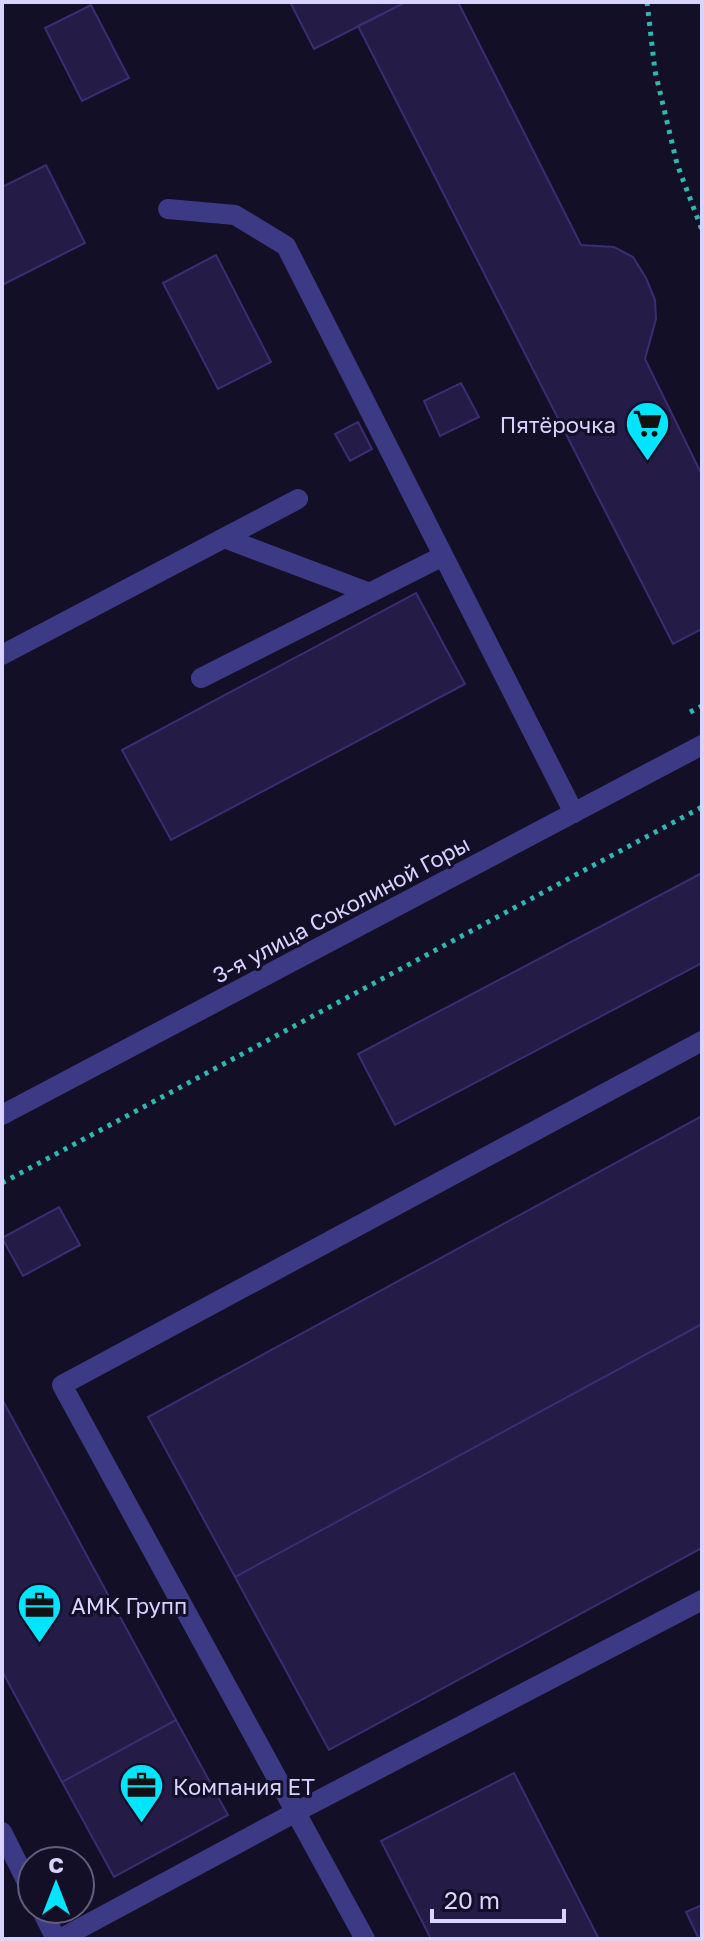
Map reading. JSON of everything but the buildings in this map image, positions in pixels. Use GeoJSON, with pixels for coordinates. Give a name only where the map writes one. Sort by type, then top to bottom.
{"type":"FeatureCollection","features":[{"type":"Feature","properties":{"kind":"street"},"geometry":{"type":"LineString","coordinates":[[168,209],[235,215],[286,246],[574,813]]}},
{"type":"Feature","properties":{"kind":"street"},"geometry":{"type":"LineString","coordinates":[[2,655],[298,499]]}},
{"type":"Feature","properties":{"kind":"street"},"geometry":{"type":"LineString","coordinates":[[224,538],[370,593]]}},
{"type":"Feature","properties":{"kind":"street"},"geometry":{"type":"LineString","coordinates":[[201,678],[443,556]]}},
{"type":"Feature","properties":{"kind":"street","name":"3-я улица Соколиной Горы"},"geometry":{"type":"LineString","coordinates":[[2,1115],[702,745]]}},
{"type":"Feature","properties":{"kind":"street"},"geometry":{"type":"LineString","coordinates":[[365,1939],[62,1385],[702,1041]]}},
{"type":"Feature","properties":{"kind":"street"},"geometry":{"type":"LineString","coordinates":[[58,1939],[702,1600]]}},
{"type":"Feature","properties":{"kind":"street"},"geometry":{"type":"LineString","coordinates":[[2,1832],[16,1860]]}},
{"type":"Feature","properties":{"kind":"path"},"geometry":{"type":"LineString","coordinates":[[647,2],[655,71],[677,164],[702,230]]}},
{"type":"Feature","properties":{"kind":"path"},"geometry":{"type":"LineString","coordinates":[[2,1183],[702,807]]}},
{"type":"Feature","properties":{"kind":"place","name":"Пятёрочка"},"geometry":{"type":"Point","coordinates":[647,463]}},
{"type":"Feature","properties":{"kind":"place","name":"АМК Групп"},"geometry":{"type":"Point","coordinates":[40,1644]}},
{"type":"Feature","properties":{"kind":"place","name":"Компания ЕТ"},"geometry":{"type":"Point","coordinates":[142,1825]}}]}
